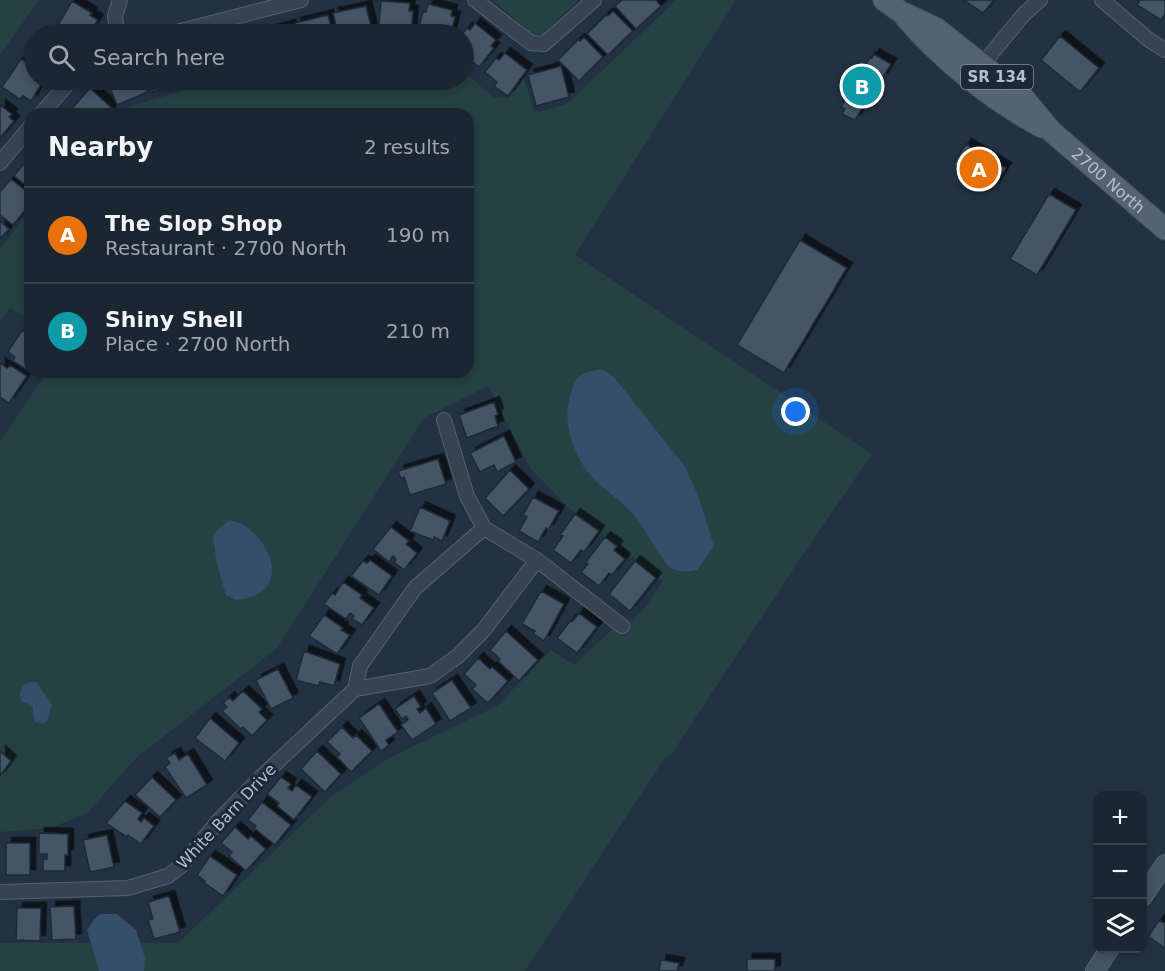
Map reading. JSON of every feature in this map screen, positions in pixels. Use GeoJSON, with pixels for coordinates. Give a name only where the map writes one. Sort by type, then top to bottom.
{"type":"FeatureCollection","features":[{"type":"Feature","properties":{"kind":"main road","name":"2700 North"},"geometry":{"type":"LineString","coordinates":[[893,6],[937,29],[1023,97],[1051,131],[1165,229]]}},
{"type":"Feature","properties":{"kind":"main road","name":"2700 North"},"geometry":{"type":"LineString","coordinates":[[893,6],[928,44],[1001,102],[1051,131]]}},
{"type":"Feature","properties":{"kind":"main road"},"geometry":{"type":"LineString","coordinates":[[1147,893],[1163,872]]}},
{"type":"Feature","properties":{"kind":"main road"},"geometry":{"type":"LineString","coordinates":[[1095,971],[1107,953]]}},
{"type":"Feature","properties":{"kind":"street"},"geometry":{"type":"LineString","coordinates":[[115,24],[114,16],[120,0]]}},
{"type":"Feature","properties":{"kind":"street"},"geometry":{"type":"LineString","coordinates":[[204,24],[282,2],[301,0]]}},
{"type":"Feature","properties":{"kind":"street"},"geometry":{"type":"LineString","coordinates":[[475,0],[531,43],[544,44],[594,0]]}},
{"type":"Feature","properties":{"kind":"street"},"geometry":{"type":"LineString","coordinates":[[982,65],[1024,14],[1040,0]]}},
{"type":"Feature","properties":{"kind":"street"},"geometry":{"type":"LineString","coordinates":[[1102,0],[1149,40],[1165,50]]}},
{"type":"Feature","properties":{"kind":"street"},"geometry":{"type":"LineString","coordinates":[[46,108],[62,90]]}},
{"type":"Feature","properties":{"kind":"street"},"geometry":{"type":"LineString","coordinates":[[0,163],[24,135]]}},
{"type":"Feature","properties":{"kind":"street"},"geometry":{"type":"LineString","coordinates":[[444,420],[467,496],[484,528],[537,560],[622,626]]}},
{"type":"Feature","properties":{"kind":"street","name":"White Barn Drive"},"geometry":{"type":"LineString","coordinates":[[0,892],[128,888],[168,876],[181,866],[222,817],[258,780],[355,689],[360,666],[415,588],[484,528]]}},
{"type":"Feature","properties":{"kind":"street"},"geometry":{"type":"LineString","coordinates":[[355,689],[430,675],[458,656],[483,631],[537,560]]}},
{"type":"Feature","properties":{"kind":"green space"},"geometry":{"type":"Polygon","coordinates":[[[0,0],[39,0],[0,55],[0,0]]]}},
{"type":"Feature","properties":{"kind":"green space"},"geometry":{"type":"Polygon","coordinates":[[[493,0],[578,0],[541,36],[533,35],[493,0]]]}},
{"type":"Feature","properties":{"kind":"green space"},"geometry":{"type":"Polygon","coordinates":[[[676,0],[736,0],[575,255],[872,454],[671,755],[666,756],[525,971],[0,971],[0,943],[178,943],[333,795],[389,758],[497,706],[551,650],[574,665],[613,629],[619,633],[644,609],[663,581],[568,507],[530,468],[488,386],[424,418],[277,648],[136,758],[87,813],[51,828],[0,832],[0,442],[43,378],[474,378],[474,108],[125,108],[184,90],[474,90],[474,81],[493,97],[509,98],[524,79],[535,113],[567,104],[676,0]]]}},
{"type":"Feature","properties":{"kind":"green space"},"geometry":{"type":"Polygon","coordinates":[[[24,219],[24,316],[10,308],[0,321],[0,249],[24,219]]]}},
{"type":"Feature","properties":{"kind":"water"},"geometry":{"type":"Polygon","coordinates":[[[602,369],[614,377],[686,468],[700,501],[714,546],[697,570],[683,572],[670,567],[638,520],[592,477],[575,450],[568,418],[572,389],[580,376],[602,369]]]}},
{"type":"Feature","properties":{"kind":"water"},"geometry":{"type":"Polygon","coordinates":[[[230,520],[242,524],[262,542],[272,566],[271,578],[265,588],[254,596],[236,600],[226,595],[217,564],[213,537],[220,527],[230,520]]]}},
{"type":"Feature","properties":{"kind":"water"},"geometry":{"type":"Polygon","coordinates":[[[31,682],[36,682],[52,704],[48,719],[43,724],[35,722],[33,706],[21,701],[22,689],[31,682]]]}},
{"type":"Feature","properties":{"kind":"water"},"geometry":{"type":"Polygon","coordinates":[[[101,914],[117,914],[136,930],[145,958],[144,971],[99,971],[87,930],[94,919],[101,914]]]}},
{"type":"Feature","properties":{"kind":"building"},"geometry":{"type":"Polygon","coordinates":[[[622,0],[656,0],[661,6],[636,29],[615,6],[622,0]]]}},
{"type":"Feature","properties":{"kind":"building"},"geometry":{"type":"Polygon","coordinates":[[[964,0],[994,0],[983,13],[964,0]]]}},
{"type":"Feature","properties":{"kind":"building"},"geometry":{"type":"Polygon","coordinates":[[[1140,0],[1165,0],[1165,14],[1161,20],[1137,5],[1140,0]]]}},
{"type":"Feature","properties":{"kind":"building"},"geometry":{"type":"Polygon","coordinates":[[[72,1],[92,13],[90,15],[98,20],[95,24],[59,24],[72,1]]]}},
{"type":"Feature","properties":{"kind":"building"},"geometry":{"type":"Polygon","coordinates":[[[381,1],[410,3],[409,11],[413,11],[412,24],[379,24],[381,1]]]}},
{"type":"Feature","properties":{"kind":"building"},"geometry":{"type":"Polygon","coordinates":[[[428,4],[452,10],[451,16],[455,17],[453,24],[420,24],[423,12],[426,12],[428,4]]]}},
{"type":"Feature","properties":{"kind":"building"},"geometry":{"type":"Polygon","coordinates":[[[366,6],[370,24],[336,24],[333,13],[366,6]]]}},
{"type":"Feature","properties":{"kind":"building"},"geometry":{"type":"Polygon","coordinates":[[[613,11],[633,31],[608,55],[587,34],[613,11]]]}},
{"type":"Feature","properties":{"kind":"building"},"geometry":{"type":"Polygon","coordinates":[[[328,15],[330,24],[295,24],[328,15]]]}},
{"type":"Feature","properties":{"kind":"building"},"geometry":{"type":"Polygon","coordinates":[[[474,24],[496,40],[491,46],[494,48],[479,67],[474,63],[474,24]]]}},
{"type":"Feature","properties":{"kind":"building"},"geometry":{"type":"Polygon","coordinates":[[[1060,36],[1099,68],[1080,92],[1041,60],[1060,36]]]}},
{"type":"Feature","properties":{"kind":"building"},"geometry":{"type":"Polygon","coordinates":[[[584,37],[603,57],[579,81],[558,60],[579,39],[580,41],[584,37]]]}},
{"type":"Feature","properties":{"kind":"building"},"geometry":{"type":"Polygon","coordinates":[[[505,53],[527,70],[508,96],[494,86],[497,82],[485,72],[496,58],[499,60],[505,53]]]}},
{"type":"Feature","properties":{"kind":"building"},"geometry":{"type":"Polygon","coordinates":[[[874,54],[891,64],[882,79],[878,76],[862,102],[865,104],[855,120],[842,114],[845,109],[841,107],[870,57],[872,58],[874,54]]]}},
{"type":"Feature","properties":{"kind":"building"},"geometry":{"type":"Polygon","coordinates":[[[21,59],[24,61],[24,90],[38,90],[31,101],[23,96],[20,99],[2,87],[21,59]]]}},
{"type":"Feature","properties":{"kind":"building"},"geometry":{"type":"Polygon","coordinates":[[[561,66],[569,97],[536,106],[528,75],[561,66]]]}},
{"type":"Feature","properties":{"kind":"building"},"geometry":{"type":"Polygon","coordinates":[[[88,90],[92,90],[112,108],[72,108],[88,90]]]}},
{"type":"Feature","properties":{"kind":"building"},"geometry":{"type":"Polygon","coordinates":[[[111,90],[147,90],[148,92],[117,105],[111,90]]]}},
{"type":"Feature","properties":{"kind":"building"},"geometry":{"type":"Polygon","coordinates":[[[0,105],[12,114],[9,117],[14,121],[0,138],[0,105]]]}},
{"type":"Feature","properties":{"kind":"building"},"geometry":{"type":"Polygon","coordinates":[[[966,144],[1006,168],[993,189],[953,165],[966,144]]]}},
{"type":"Feature","properties":{"kind":"building"},"geometry":{"type":"Polygon","coordinates":[[[24,164],[24,184],[14,176],[24,164]]]}},
{"type":"Feature","properties":{"kind":"building"},"geometry":{"type":"Polygon","coordinates":[[[11,179],[24,189],[24,211],[13,225],[0,215],[0,192],[11,179]]]}},
{"type":"Feature","properties":{"kind":"building"},"geometry":{"type":"Polygon","coordinates":[[[1049,194],[1076,210],[1037,275],[1010,259],[1049,194]]]}},
{"type":"Feature","properties":{"kind":"building"},"geometry":{"type":"Polygon","coordinates":[[[0,221],[9,229],[0,239],[0,221]]]}},
{"type":"Feature","properties":{"kind":"building"},"geometry":{"type":"Polygon","coordinates":[[[800,240],[847,268],[784,373],[737,345],[800,240]]]}},
{"type":"Feature","properties":{"kind":"building"},"geometry":{"type":"Polygon","coordinates":[[[22,330],[24,331],[24,368],[13,361],[15,357],[8,352],[22,330]]]}},
{"type":"Feature","properties":{"kind":"building"},"geometry":{"type":"Polygon","coordinates":[[[0,363],[7,368],[10,365],[24,374],[26,378],[9,403],[0,397],[0,363]]]}},
{"type":"Feature","properties":{"kind":"building"},"geometry":{"type":"Polygon","coordinates":[[[494,402],[498,414],[495,416],[498,426],[467,438],[459,415],[494,402]]]}},
{"type":"Feature","properties":{"kind":"building"},"geometry":{"type":"Polygon","coordinates":[[[504,436],[516,462],[497,472],[494,465],[480,472],[470,453],[504,436]]]}},
{"type":"Feature","properties":{"kind":"building"},"geometry":{"type":"Polygon","coordinates":[[[438,459],[446,484],[410,495],[404,477],[401,479],[398,471],[438,459]]]}},
{"type":"Feature","properties":{"kind":"building"},"geometry":{"type":"Polygon","coordinates":[[[510,470],[529,489],[503,516],[485,498],[510,470]]]}},
{"type":"Feature","properties":{"kind":"building"},"geometry":{"type":"Polygon","coordinates":[[[533,497],[559,511],[538,542],[519,531],[527,517],[523,515],[533,497]]]}},
{"type":"Feature","properties":{"kind":"building"},"geometry":{"type":"Polygon","coordinates":[[[420,507],[450,521],[442,541],[410,531],[420,507]]]}},
{"type":"Feature","properties":{"kind":"building"},"geometry":{"type":"Polygon","coordinates":[[[575,514],[599,531],[584,552],[581,550],[571,563],[553,550],[563,536],[560,535],[575,514]]]}},
{"type":"Feature","properties":{"kind":"building"},"geometry":{"type":"Polygon","coordinates":[[[391,527],[409,541],[406,544],[417,553],[404,570],[394,562],[396,559],[393,556],[389,562],[373,549],[391,527]]]}},
{"type":"Feature","properties":{"kind":"building"},"geometry":{"type":"Polygon","coordinates":[[[605,537],[617,546],[614,550],[625,559],[612,575],[609,573],[599,586],[581,572],[605,537]]]}},
{"type":"Feature","properties":{"kind":"building"},"geometry":{"type":"Polygon","coordinates":[[[370,560],[392,576],[379,595],[351,576],[363,561],[367,563],[370,560]]]}},
{"type":"Feature","properties":{"kind":"building"},"geometry":{"type":"Polygon","coordinates":[[[635,561],[656,578],[630,611],[609,594],[635,561]]]}},
{"type":"Feature","properties":{"kind":"building"},"geometry":{"type":"Polygon","coordinates":[[[343,582],[362,595],[360,598],[374,608],[362,625],[352,619],[354,616],[350,613],[346,619],[324,604],[332,593],[335,595],[343,582]]]}},
{"type":"Feature","properties":{"kind":"building"},"geometry":{"type":"Polygon","coordinates":[[[541,591],[564,604],[544,641],[533,634],[535,631],[522,624],[541,591]]]}},
{"type":"Feature","properties":{"kind":"building"},"geometry":{"type":"Polygon","coordinates":[[[579,613],[597,627],[577,653],[557,638],[579,613]]]}},
{"type":"Feature","properties":{"kind":"building"},"geometry":{"type":"Polygon","coordinates":[[[324,615],[350,635],[337,654],[309,636],[324,615]]]}},
{"type":"Feature","properties":{"kind":"building"},"geometry":{"type":"Polygon","coordinates":[[[506,631],[538,660],[519,681],[490,650],[506,631]]]}},
{"type":"Feature","properties":{"kind":"building"},"geometry":{"type":"Polygon","coordinates":[[[304,651],[340,664],[334,686],[320,682],[318,686],[296,680],[304,651]]]}},
{"type":"Feature","properties":{"kind":"building"},"geometry":{"type":"Polygon","coordinates":[[[478,658],[508,681],[488,703],[472,689],[476,685],[464,674],[478,658]]]}},
{"type":"Feature","properties":{"kind":"building"},"geometry":{"type":"Polygon","coordinates":[[[278,669],[293,698],[271,709],[256,680],[278,669]]]}},
{"type":"Feature","properties":{"kind":"building"},"geometry":{"type":"Polygon","coordinates":[[[452,680],[471,708],[450,721],[432,693],[452,680]]]}},
{"type":"Feature","properties":{"kind":"building"},"geometry":{"type":"Polygon","coordinates":[[[243,691],[262,709],[259,712],[267,720],[252,736],[222,711],[227,707],[223,703],[229,697],[233,701],[243,691]]]}},
{"type":"Feature","properties":{"kind":"building"},"geometry":{"type":"Polygon","coordinates":[[[414,696],[421,707],[417,709],[420,713],[426,708],[436,724],[412,740],[401,725],[408,720],[406,716],[402,719],[395,709],[414,696]]]}},
{"type":"Feature","properties":{"kind":"building"},"geometry":{"type":"Polygon","coordinates":[[[379,704],[398,732],[386,740],[389,745],[381,751],[359,718],[379,704]]]}},
{"type":"Feature","properties":{"kind":"building"},"geometry":{"type":"Polygon","coordinates":[[[210,718],[239,743],[225,761],[195,738],[210,718]]]}},
{"type":"Feature","properties":{"kind":"building"},"geometry":{"type":"Polygon","coordinates":[[[342,727],[353,738],[356,735],[372,751],[351,772],[337,757],[340,754],[327,742],[342,727]]]}},
{"type":"Feature","properties":{"kind":"building"},"geometry":{"type":"Polygon","coordinates":[[[0,751],[11,761],[0,776],[0,751]]]}},
{"type":"Feature","properties":{"kind":"building"},"geometry":{"type":"Polygon","coordinates":[[[317,751],[341,774],[325,792],[301,769],[317,751]]]}},
{"type":"Feature","properties":{"kind":"building"},"geometry":{"type":"Polygon","coordinates":[[[175,753],[179,760],[188,754],[207,785],[186,798],[165,767],[170,763],[166,758],[175,753]]]}},
{"type":"Feature","properties":{"kind":"building"},"geometry":{"type":"Polygon","coordinates":[[[152,777],[176,800],[160,817],[135,795],[152,777]]]}},
{"type":"Feature","properties":{"kind":"building"},"geometry":{"type":"Polygon","coordinates":[[[281,777],[291,784],[288,788],[292,791],[296,785],[312,797],[294,820],[277,806],[279,803],[267,794],[281,777]]]}},
{"type":"Feature","properties":{"kind":"building"},"geometry":{"type":"Polygon","coordinates":[[[125,801],[142,813],[138,819],[141,822],[144,818],[154,826],[141,844],[106,823],[125,801]]]}},
{"type":"Feature","properties":{"kind":"building"},"geometry":{"type":"Polygon","coordinates":[[[262,802],[291,825],[275,845],[248,820],[262,802]]]}},
{"type":"Feature","properties":{"kind":"building"},"geometry":{"type":"Polygon","coordinates":[[[235,827],[248,839],[251,836],[266,849],[246,871],[229,856],[232,852],[221,843],[235,827]]]}},
{"type":"Feature","properties":{"kind":"building"},"geometry":{"type":"Polygon","coordinates":[[[39,833],[68,834],[65,871],[43,871],[43,859],[47,859],[47,854],[39,854],[39,833]]]}},
{"type":"Feature","properties":{"kind":"building"},"geometry":{"type":"Polygon","coordinates":[[[107,835],[114,867],[90,872],[83,840],[107,835]]]}},
{"type":"Feature","properties":{"kind":"building"},"geometry":{"type":"Polygon","coordinates":[[[6,843],[30,843],[30,875],[6,875],[6,843]]]}},
{"type":"Feature","properties":{"kind":"building"},"geometry":{"type":"Polygon","coordinates":[[[210,856],[237,875],[223,896],[197,875],[210,856]]]}},
{"type":"Feature","properties":{"kind":"building"},"geometry":{"type":"Polygon","coordinates":[[[169,896],[180,932],[154,939],[148,920],[153,919],[148,902],[169,896]]]}},
{"type":"Feature","properties":{"kind":"building"},"geometry":{"type":"Polygon","coordinates":[[[74,906],[76,939],[52,940],[50,907],[74,906]]]}},
{"type":"Feature","properties":{"kind":"building"},"geometry":{"type":"Polygon","coordinates":[[[17,908],[41,908],[40,941],[16,940],[17,908]]]}},
{"type":"Feature","properties":{"kind":"building"},"geometry":{"type":"Polygon","coordinates":[[[1159,920],[1165,923],[1165,948],[1148,937],[1159,920]]]}},
{"type":"Feature","properties":{"kind":"building"},"geometry":{"type":"Polygon","coordinates":[[[747,959],[775,959],[775,971],[747,971],[747,959]]]}},
{"type":"Feature","properties":{"kind":"building"},"geometry":{"type":"Polygon","coordinates":[[[661,960],[679,963],[677,971],[659,971],[661,960]]]}},
{"type":"Feature","properties":{"kind":"place","name":"Shiny Shell"},"geometry":{"type":"Point","coordinates":[862,86]}},
{"type":"Feature","properties":{"kind":"place","name":"The Slop Shop"},"geometry":{"type":"Point","coordinates":[979,169]}}]}
